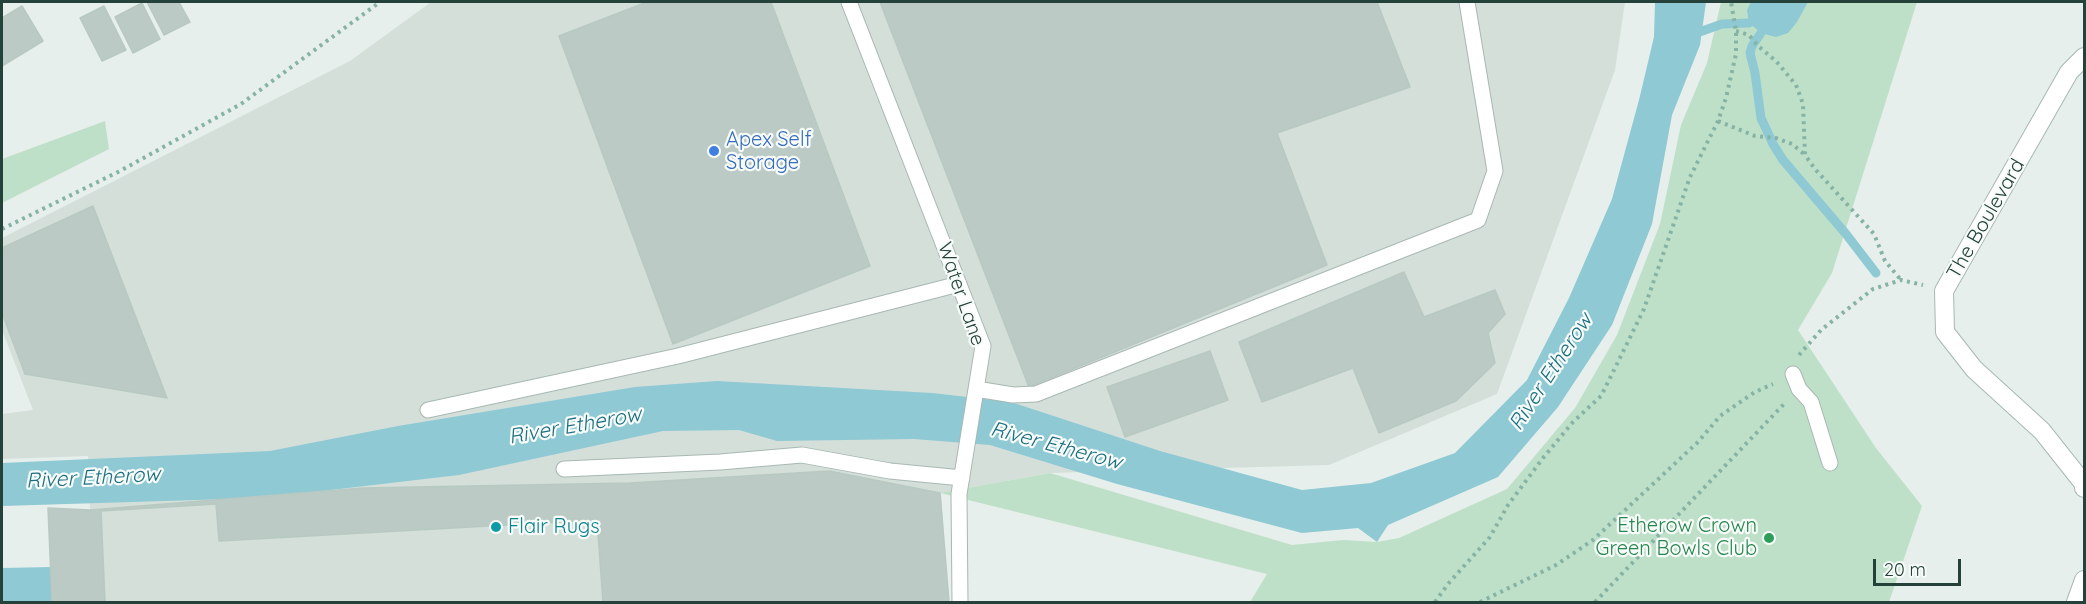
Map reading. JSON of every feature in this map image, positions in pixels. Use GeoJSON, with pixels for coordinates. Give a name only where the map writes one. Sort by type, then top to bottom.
{"type":"FeatureCollection","features":[{"type":"Feature","properties":{"kind":"street","name":"The Boulevard"},"geometry":{"type":"LineString","coordinates":[[2085,57],[2069,72],[1944,291],[1946,332],[1974,369],[2042,431],[2085,488]]}},
{"type":"Feature","properties":{"kind":"street"},"geometry":{"type":"LineString","coordinates":[[2076,603],[2085,580]]}},
{"type":"Feature","properties":{"kind":"lane","name":"Water Lane"},"geometry":{"type":"LineString","coordinates":[[849,2],[983,346],[959,494],[960,603]]}},
{"type":"Feature","properties":{"kind":"lane"},"geometry":{"type":"LineString","coordinates":[[976,390],[1013,395],[1036,394],[1478,220],[1495,171],[1467,2]]}},
{"type":"Feature","properties":{"kind":"lane"},"geometry":{"type":"LineString","coordinates":[[428,410],[678,356],[959,284]]}},
{"type":"Feature","properties":{"kind":"lane"},"geometry":{"type":"LineString","coordinates":[[1796,381],[1811,402],[1830,463]]}},
{"type":"Feature","properties":{"kind":"lane"},"geometry":{"type":"LineString","coordinates":[[564,470],[720,462],[802,455],[890,471],[962,477]]}},
{"type":"Feature","properties":{"kind":"path"},"geometry":{"type":"LineString","coordinates":[[2,229],[120,171],[241,104],[380,2]]}},
{"type":"Feature","properties":{"kind":"path"},"geometry":{"type":"LineString","coordinates":[[1436,603],[1448,584],[1490,537],[1508,505],[1543,458],[1573,422],[1601,396],[1644,309],[1690,177],[1718,122],[1726,98],[1736,54],[1736,30],[1731,2]]}},
{"type":"Feature","properties":{"kind":"path"},"geometry":{"type":"LineString","coordinates":[[1736,30],[1749,35],[1776,61],[1796,85],[1803,104],[1804,155]]}},
{"type":"Feature","properties":{"kind":"path"},"geometry":{"type":"LineString","coordinates":[[1718,122],[1755,136],[1776,138],[1792,144],[1874,234],[1885,261],[1901,280]]}},
{"type":"Feature","properties":{"kind":"path"},"geometry":{"type":"LineString","coordinates":[[1595,603],[1796,381],[1797,358],[1821,330],[1873,289],[1901,280],[1944,291]]}},
{"type":"Feature","properties":{"kind":"path"},"geometry":{"type":"LineString","coordinates":[[1480,603],[1556,565],[1593,540],[1698,442],[1719,417],[1755,393],[1796,381]]}},
{"type":"Feature","properties":{"kind":"shaded area"},"geometry":{"type":"Polygon","coordinates":[[[431,2],[1625,2],[1615,70],[1497,394],[1329,465],[1050,473],[941,493],[949,602],[52,602],[48,508],[90,510],[88,456],[2,459],[2,414],[33,410],[2,330],[2,238],[350,61],[431,2]]]}},
{"type":"Feature","properties":{"kind":"green space"},"geometry":{"type":"Polygon","coordinates":[[[1721,2],[1917,2],[1832,273],[1798,330],[1876,448],[1922,506],[1889,602],[1250,602],[1267,574],[940,493],[1050,473],[1292,545],[1343,540],[1377,542],[1399,538],[1507,489],[1575,408],[1617,335],[1660,224],[1681,125],[1707,63],[1721,2]]]}},
{"type":"Feature","properties":{"kind":"green space"},"geometry":{"type":"Polygon","coordinates":[[[105,121],[109,149],[2,203],[2,159],[105,121]]]}},
{"type":"Feature","properties":{"kind":"water","name":"River Etherow"},"geometry":{"type":"Polygon","coordinates":[[[1655,2],[1706,2],[1700,45],[1672,115],[1652,224],[1612,325],[1558,407],[1498,477],[1388,525],[1377,542],[1358,528],[1302,533],[1117,484],[990,445],[914,439],[777,441],[739,430],[663,431],[459,475],[262,498],[2,506],[2,463],[270,451],[398,426],[635,387],[717,381],[932,393],[1011,402],[1160,451],[1302,490],[1371,483],[1455,453],[1527,380],[1569,298],[1612,199],[1654,37],[1655,2]]]}},
{"type":"Feature","properties":{"kind":"water"},"geometry":{"type":"Polygon","coordinates":[[[1751,2],[1808,2],[1788,33],[1776,37],[1761,33],[1749,23],[1747,10],[1751,2]]]}},
{"type":"Feature","properties":{"kind":"water"},"geometry":{"type":"Polygon","coordinates":[[[52,567],[53,602],[2,602],[2,568],[52,567]]]}},
{"type":"Feature","properties":{"kind":"building"},"geometry":{"type":"Polygon","coordinates":[[[147,2],[179,2],[190,22],[164,35],[147,2]]]}},
{"type":"Feature","properties":{"kind":"building","name":"Apex Self Storage"},"geometry":{"type":"Polygon","coordinates":[[[647,2],[771,2],[870,266],[673,344],[559,36],[647,2]]]}},
{"type":"Feature","properties":{"kind":"building"},"geometry":{"type":"Polygon","coordinates":[[[880,2],[1377,2],[1410,87],[1277,133],[1327,265],[1029,387],[880,2]]]}},
{"type":"Feature","properties":{"kind":"building"},"geometry":{"type":"Polygon","coordinates":[[[142,3],[160,39],[133,53],[115,17],[142,3]]]}},
{"type":"Feature","properties":{"kind":"building"},"geometry":{"type":"Polygon","coordinates":[[[22,6],[43,41],[2,66],[2,18],[22,6]]]}},
{"type":"Feature","properties":{"kind":"building"},"geometry":{"type":"Polygon","coordinates":[[[104,6],[126,50],[102,61],[80,18],[104,6]]]}},
{"type":"Feature","properties":{"kind":"building"},"geometry":{"type":"Polygon","coordinates":[[[93,206],[167,398],[25,374],[2,313],[2,248],[93,206]]]}},
{"type":"Feature","properties":{"kind":"building"},"geometry":{"type":"Polygon","coordinates":[[[1404,272],[1424,317],[1495,290],[1505,314],[1488,333],[1495,363],[1456,401],[1379,433],[1353,368],[1262,402],[1239,342],[1404,272]]]}},
{"type":"Feature","properties":{"kind":"building"},"geometry":{"type":"Polygon","coordinates":[[[1210,351],[1228,400],[1125,437],[1107,387],[1210,351]]]}},
{"type":"Feature","properties":{"kind":"building","name":"Flair Rugs"},"geometry":{"type":"Polygon","coordinates":[[[829,471],[940,493],[949,602],[52,602],[48,508],[90,510],[363,488],[630,483],[829,471]]]}},
{"type":"Feature","properties":{"kind":"building"},"geometry":{"type":"Polygon","coordinates":[[[216,504],[219,541],[597,520],[603,602],[105,602],[101,511],[216,504]]]}},
{"type":"Feature","properties":{"kind":"waterway"},"geometry":{"type":"LineString","coordinates":[[1691,35],[1722,24],[1749,23]]}},
{"type":"Feature","properties":{"kind":"waterway"},"geometry":{"type":"LineString","coordinates":[[1761,33],[1750,53],[1761,118],[1773,144],[1783,160],[1876,273]]}},
{"type":"Feature","properties":{"kind":"place","name":"Apex Self Storage"},"geometry":{"type":"Point","coordinates":[714,151]}},
{"type":"Feature","properties":{"kind":"place","name":"Flair Rugs"},"geometry":{"type":"Point","coordinates":[496,527]}},
{"type":"Feature","properties":{"kind":"place","name":"Etherow Crown Green Bowls Club"},"geometry":{"type":"Point","coordinates":[1769,538]}}]}
